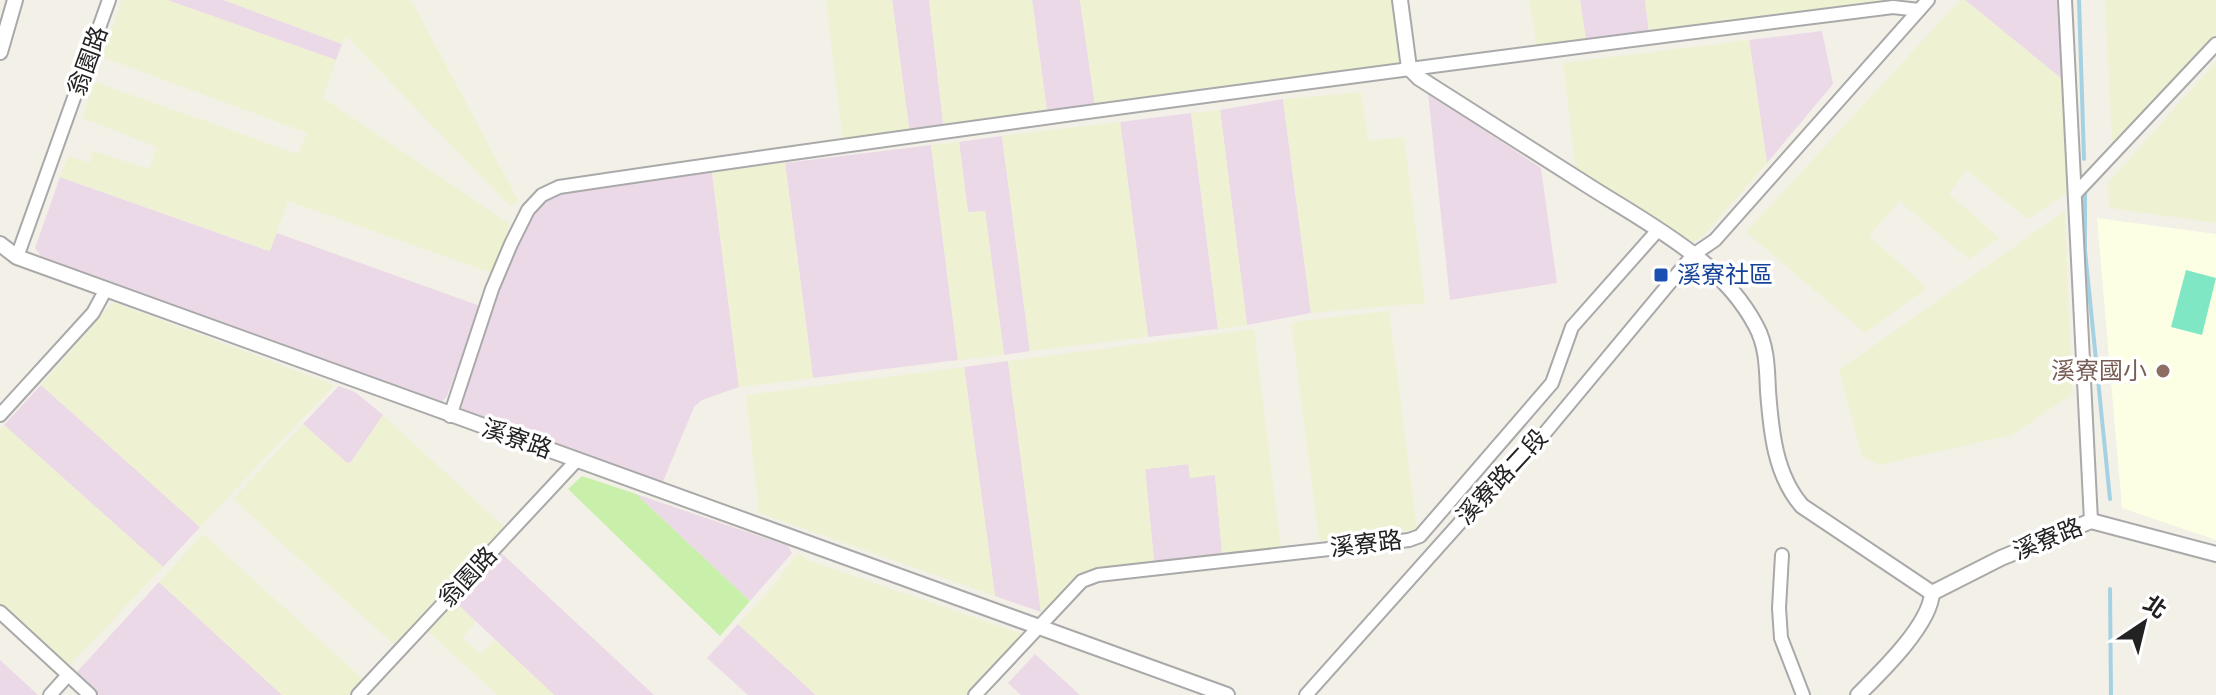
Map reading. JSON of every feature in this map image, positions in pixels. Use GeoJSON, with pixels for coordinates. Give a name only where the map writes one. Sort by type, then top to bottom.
{"type":"FeatureCollection","features":[{"type":"Feature","properties":{"kind":"street"},"geometry":{"type":"LineString","coordinates":[[0,52],[15,0]]}},
{"type":"Feature","properties":{"kind":"street","name":"翁園路"},"geometry":{"type":"LineString","coordinates":[[17,257],[109,0]]}},
{"type":"Feature","properties":{"kind":"street"},"geometry":{"type":"LineString","coordinates":[[1400,0],[1409,68],[1419,78],[1693,255],[1723,278],[1757,327],[1767,357],[1775,445],[1783,477],[1793,496],[1802,506],[1932,593],[1932,604],[1911,636],[1895,658],[1858,695]]}},
{"type":"Feature","properties":{"kind":"street"},"geometry":{"type":"LineString","coordinates":[[2065,0],[2091,521]]}},
{"type":"Feature","properties":{"kind":"street"},"geometry":{"type":"LineString","coordinates":[[450,416],[492,289],[511,244],[528,210],[542,195],[559,187],[1409,68],[1923,5]]}},
{"type":"Feature","properties":{"kind":"street","name":"溪寮路二段"},"geometry":{"type":"LineString","coordinates":[[1306,695],[1482,498],[1544,434],[1693,255],[1715,240],[1923,5]]}},
{"type":"Feature","properties":{"kind":"street"},"geometry":{"type":"LineString","coordinates":[[2076,193],[2216,44]]}},
{"type":"Feature","properties":{"kind":"street","name":"溪寮路"},"geometry":{"type":"LineString","coordinates":[[975,695],[1082,581],[1098,575],[1409,540],[1420,536],[1552,383],[1572,327],[1658,230]]}},
{"type":"Feature","properties":{"kind":"street","name":"溪寮路"},"geometry":{"type":"LineString","coordinates":[[0,244],[17,257],[1227,695]]}},
{"type":"Feature","properties":{"kind":"street"},"geometry":{"type":"LineString","coordinates":[[0,415],[93,313],[106,289]]}},
{"type":"Feature","properties":{"kind":"street","name":"翁園路"},"geometry":{"type":"LineString","coordinates":[[358,695],[577,460]]}},
{"type":"Feature","properties":{"kind":"street","name":"溪寮路"},"geometry":{"type":"LineString","coordinates":[[1932,593],[2001,558],[2091,521],[2216,554]]}},
{"type":"Feature","properties":{"kind":"street"},"geometry":{"type":"LineString","coordinates":[[1782,555],[1781,638],[1803,695]]}},
{"type":"Feature","properties":{"kind":"street"},"geometry":{"type":"LineString","coordinates":[[0,612],[90,695]]}},
{"type":"Feature","properties":{"kind":"street"},"geometry":{"type":"LineString","coordinates":[[50,695],[68,675]]}},
{"type":"Feature","properties":{"kind":"shaded area"},"geometry":{"type":"Polygon","coordinates":[[[122,0],[167,0],[336,60],[323,98],[510,224],[492,273],[288,201],[270,251],[60,177],[68,156],[90,163],[93,151],[149,169],[157,147],[82,118],[95,82],[298,154],[307,133],[102,57],[122,0]]]}},
{"type":"Feature","properties":{"kind":"shaded area"},"geometry":{"type":"Polygon","coordinates":[[[167,0],[224,0],[342,44],[336,60],[167,0]]]}},
{"type":"Feature","properties":{"kind":"shaded area"},"geometry":{"type":"Polygon","coordinates":[[[224,0],[411,0],[518,200],[511,207],[346,36],[342,44],[224,0]]]}},
{"type":"Feature","properties":{"kind":"shaded area"},"geometry":{"type":"Polygon","coordinates":[[[826,0],[892,0],[910,136],[843,144],[826,0]]]}},
{"type":"Feature","properties":{"kind":"shaded area"},"geometry":{"type":"Polygon","coordinates":[[[892,0],[929,0],[944,131],[910,136],[892,0]]]}},
{"type":"Feature","properties":{"kind":"shaded area"},"geometry":{"type":"Polygon","coordinates":[[[929,0],[1032,0],[1048,119],[944,131],[929,0]]]}},
{"type":"Feature","properties":{"kind":"shaded area"},"geometry":{"type":"Polygon","coordinates":[[[1032,0],[1080,0],[1095,105],[1048,119],[1032,0]]]}},
{"type":"Feature","properties":{"kind":"shaded area"},"geometry":{"type":"Polygon","coordinates":[[[1080,0],[1392,0],[1402,72],[1095,105],[1080,0]]]}},
{"type":"Feature","properties":{"kind":"shaded area"},"geometry":{"type":"Polygon","coordinates":[[[1529,0],[1580,0],[1586,41],[1537,49],[1529,0]]]}},
{"type":"Feature","properties":{"kind":"shaded area"},"geometry":{"type":"Polygon","coordinates":[[[1580,0],[1645,0],[1649,31],[1586,41],[1580,0]]]}},
{"type":"Feature","properties":{"kind":"shaded area"},"geometry":{"type":"Polygon","coordinates":[[[1645,0],[1910,0],[1649,31],[1645,0]]]}},
{"type":"Feature","properties":{"kind":"shaded area"},"geometry":{"type":"Polygon","coordinates":[[[1960,0],[1965,0],[2063,80],[2067,193],[2028,219],[1966,170],[1949,194],[1999,238],[1969,259],[1899,201],[1869,236],[1927,288],[1865,333],[1746,232],[1960,0]]]}},
{"type":"Feature","properties":{"kind":"shaded area"},"geometry":{"type":"Polygon","coordinates":[[[1965,0],[2060,0],[2063,80],[1965,0]]]}},
{"type":"Feature","properties":{"kind":"shaded area"},"geometry":{"type":"Polygon","coordinates":[[[2105,0],[2216,0],[2216,33],[2112,145],[2105,0]]]}},
{"type":"Feature","properties":{"kind":"shaded area"},"geometry":{"type":"Polygon","coordinates":[[[1822,31],[1833,84],[1767,163],[1749,40],[1822,31]]]}},
{"type":"Feature","properties":{"kind":"shaded area"},"geometry":{"type":"Polygon","coordinates":[[[1749,40],[1767,163],[1704,235],[1688,246],[1576,172],[1563,63],[1749,40]]]}},
{"type":"Feature","properties":{"kind":"shaded area"},"geometry":{"type":"Polygon","coordinates":[[[2216,62],[2216,223],[2109,208],[2108,183],[2216,62]]]}},
{"type":"Feature","properties":{"kind":"shaded area"},"geometry":{"type":"Polygon","coordinates":[[[1361,92],[1368,141],[1404,137],[1425,303],[1311,313],[1283,99],[1361,92]]]}},
{"type":"Feature","properties":{"kind":"shaded area"},"geometry":{"type":"Polygon","coordinates":[[[1428,93],[1541,168],[1557,283],[1450,300],[1428,93]]]}},
{"type":"Feature","properties":{"kind":"shaded area"},"geometry":{"type":"Polygon","coordinates":[[[1283,99],[1311,313],[1247,325],[1220,110],[1283,99]]]}},
{"type":"Feature","properties":{"kind":"shaded area"},"geometry":{"type":"Polygon","coordinates":[[[1220,110],[1247,325],[1218,329],[1191,113],[1220,110]]]}},
{"type":"Feature","properties":{"kind":"shaded area"},"geometry":{"type":"Polygon","coordinates":[[[1191,113],[1218,329],[1148,337],[1120,122],[1191,113]]]}},
{"type":"Feature","properties":{"kind":"shaded area"},"geometry":{"type":"Polygon","coordinates":[[[1120,122],[1148,337],[1030,351],[1002,136],[1120,122]]]}},
{"type":"Feature","properties":{"kind":"shaded area"},"geometry":{"type":"Polygon","coordinates":[[[1002,136],[1030,351],[1004,355],[985,211],[968,213],[959,142],[1002,136]]]}},
{"type":"Feature","properties":{"kind":"shaded area"},"geometry":{"type":"Polygon","coordinates":[[[959,142],[968,212],[985,211],[1004,355],[958,360],[931,145],[959,142]]]}},
{"type":"Feature","properties":{"kind":"shaded area"},"geometry":{"type":"Polygon","coordinates":[[[931,145],[958,360],[813,378],[785,163],[931,145]]]}},
{"type":"Feature","properties":{"kind":"shaded area"},"geometry":{"type":"Polygon","coordinates":[[[785,163],[813,378],[739,387],[712,172],[785,163]]]}},
{"type":"Feature","properties":{"kind":"shaded area"},"geometry":{"type":"Polygon","coordinates":[[[712,172],[739,387],[702,400],[694,407],[662,484],[463,410],[459,398],[528,213],[549,193],[712,172]]]}},
{"type":"Feature","properties":{"kind":"shaded area"},"geometry":{"type":"Polygon","coordinates":[[[60,177],[269,251],[277,233],[480,306],[447,396],[442,402],[41,256],[35,248],[60,177]]]}},
{"type":"Feature","properties":{"kind":"shaded area"},"geometry":{"type":"Polygon","coordinates":[[[2065,211],[2072,394],[2012,435],[1879,465],[1862,456],[1839,370],[2065,211]]]}},
{"type":"Feature","properties":{"kind":"shaded area","name":"溪寮國小"},"geometry":{"type":"Polygon","coordinates":[[[2097,218],[2216,234],[2216,540],[2122,508],[2097,218]]]}},
{"type":"Feature","properties":{"kind":"shaded area"},"geometry":{"type":"Polygon","coordinates":[[[113,302],[334,385],[200,527],[41,385],[113,302]]]}},
{"type":"Feature","properties":{"kind":"shaded area"},"geometry":{"type":"Polygon","coordinates":[[[1389,311],[1417,529],[1319,541],[1291,322],[1389,311]]]}},
{"type":"Feature","properties":{"kind":"shaded area"},"geometry":{"type":"Polygon","coordinates":[[[1254,329],[1281,547],[1222,553],[1215,475],[1190,478],[1188,464],[1145,469],[1154,561],[1092,569],[1083,573],[1050,608],[1041,612],[1008,361],[1254,329]]]}},
{"type":"Feature","properties":{"kind":"shaded area"},"geometry":{"type":"Polygon","coordinates":[[[1008,361],[1041,612],[995,596],[964,367],[1008,361]]]}},
{"type":"Feature","properties":{"kind":"shaded area"},"geometry":{"type":"Polygon","coordinates":[[[964,367],[995,596],[759,513],[746,395],[964,367]]]}},
{"type":"Feature","properties":{"kind":"shaded area"},"geometry":{"type":"Polygon","coordinates":[[[41,385],[200,527],[163,567],[4,425],[41,385]]]}},
{"type":"Feature","properties":{"kind":"shaded area"},"geometry":{"type":"Polygon","coordinates":[[[339,386],[355,392],[383,415],[351,462],[347,463],[303,424],[339,386]]]}},
{"type":"Feature","properties":{"kind":"shaded area"},"geometry":{"type":"Polygon","coordinates":[[[383,415],[504,527],[397,647],[233,499],[303,424],[347,463],[351,463],[383,415]]]}},
{"type":"Feature","properties":{"kind":"shaded area"},"geometry":{"type":"Polygon","coordinates":[[[4,425],[163,567],[66,669],[0,609],[0,429],[4,425]]]}},
{"type":"Feature","properties":{"kind":"shaded area"},"geometry":{"type":"Polygon","coordinates":[[[1188,464],[1215,475],[1222,553],[1154,561],[1145,469],[1188,464]]]}},
{"type":"Feature","properties":{"kind":"shaded area"},"geometry":{"type":"Polygon","coordinates":[[[636,494],[788,546],[792,553],[750,601],[636,494]]]}},
{"type":"Feature","properties":{"kind":"shaded area"},"geometry":{"type":"Polygon","coordinates":[[[203,534],[364,680],[350,695],[282,695],[159,582],[203,534]]]}},
{"type":"Feature","properties":{"kind":"shaded area"},"geometry":{"type":"Polygon","coordinates":[[[498,550],[654,695],[554,695],[452,599],[498,550]]]}},
{"type":"Feature","properties":{"kind":"shaded area"},"geometry":{"type":"Polygon","coordinates":[[[798,553],[808,560],[1022,634],[966,695],[816,695],[738,624],[798,553]]]}},
{"type":"Feature","properties":{"kind":"shaded area"},"geometry":{"type":"Polygon","coordinates":[[[159,582],[282,695],[99,695],[75,674],[159,582]]]}},
{"type":"Feature","properties":{"kind":"shaded area"},"geometry":{"type":"Polygon","coordinates":[[[452,599],[476,622],[462,638],[481,654],[495,640],[554,695],[498,695],[426,630],[452,599]]]}},
{"type":"Feature","properties":{"kind":"shaded area"},"geometry":{"type":"Polygon","coordinates":[[[738,624],[816,695],[748,695],[707,658],[738,624]]]}},
{"type":"Feature","properties":{"kind":"shaded area"},"geometry":{"type":"Polygon","coordinates":[[[1035,654],[1080,695],[1021,695],[1008,683],[1035,654]]]}},
{"type":"Feature","properties":{"kind":"shaded area"},"geometry":{"type":"Polygon","coordinates":[[[0,660],[38,695],[0,695],[0,660]]]}},
{"type":"Feature","properties":{"kind":"green space"},"geometry":{"type":"Polygon","coordinates":[[[2186,270],[2216,278],[2202,335],[2171,327],[2186,270]]]}},
{"type":"Feature","properties":{"kind":"green space"},"geometry":{"type":"Polygon","coordinates":[[[582,476],[636,494],[750,601],[720,636],[568,489],[582,476]]]}},
{"type":"Feature","properties":{"kind":"waterway"},"geometry":{"type":"LineString","coordinates":[[2079,0],[2084,159]]}},
{"type":"Feature","properties":{"kind":"waterway"},"geometry":{"type":"LineString","coordinates":[[2085,192],[2085,251],[2110,499]]}},
{"type":"Feature","properties":{"kind":"waterway"},"geometry":{"type":"LineString","coordinates":[[2110,589],[2111,695]]}},
{"type":"Feature","properties":{"kind":"place","name":"溪寮社區"},"geometry":{"type":"Point","coordinates":[1661,275]}},
{"type":"Feature","properties":{"kind":"place","name":"溪寮國小"},"geometry":{"type":"Point","coordinates":[2163,371]}}]}
